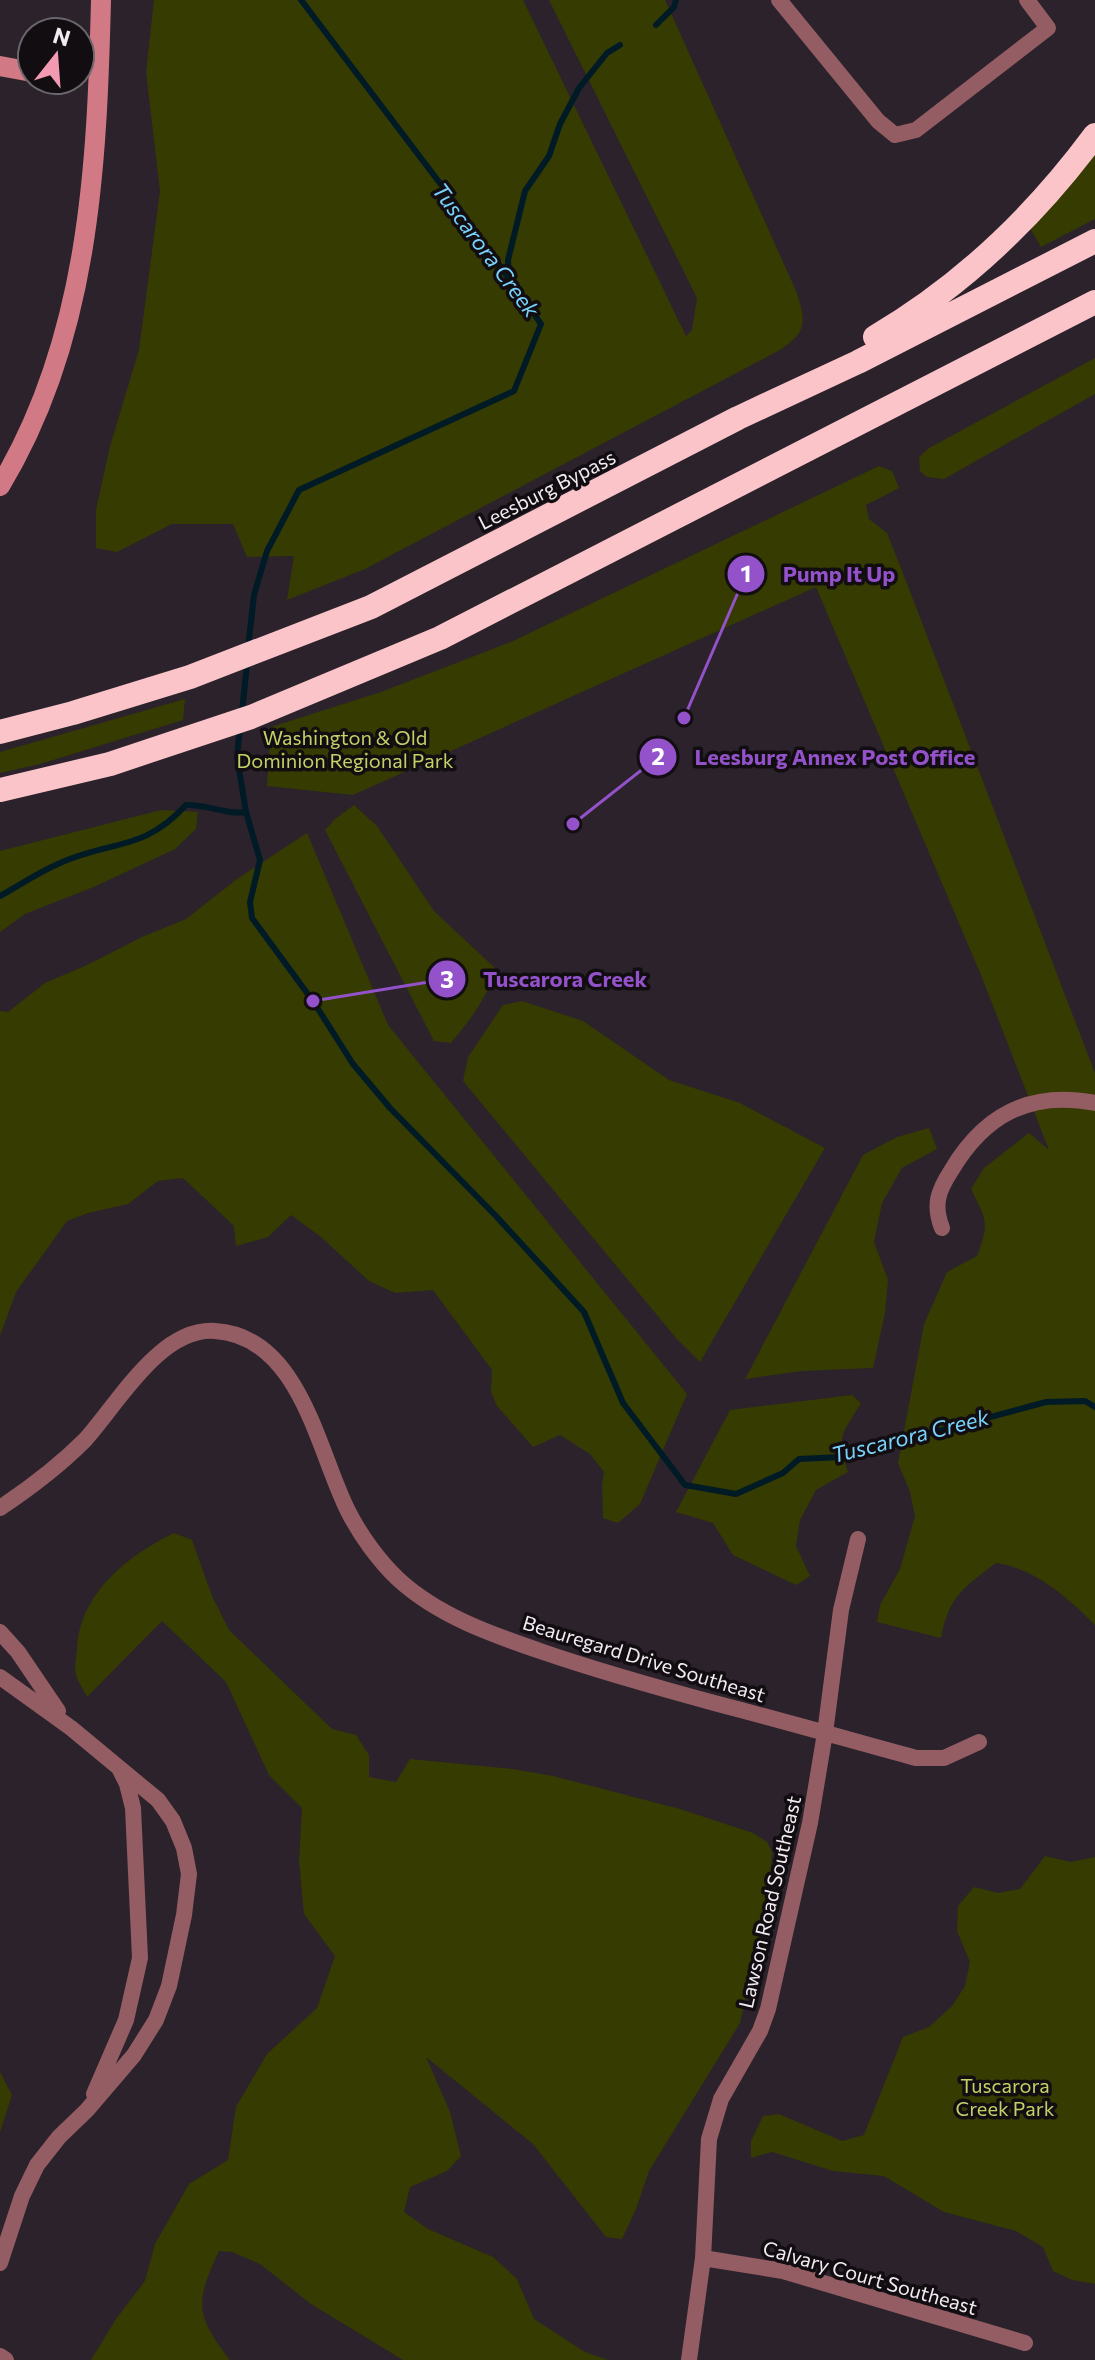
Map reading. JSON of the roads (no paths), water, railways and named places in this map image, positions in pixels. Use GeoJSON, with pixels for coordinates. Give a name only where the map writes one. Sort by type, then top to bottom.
{"type":"FeatureCollection","features":[{"type":"Feature","properties":{"kind":"highway"},"geometry":{"type":"LineString","coordinates":[[738,418],[897,324],[945,290],[989,254],[1030,214],[1095,135]]}},
{"type":"Feature","properties":{"kind":"highway","name":"Leesburg Bypass"},"geometry":{"type":"LineString","coordinates":[[0,732],[190,677],[371,607],[738,418],[858,362],[1095,241]]}},
{"type":"Feature","properties":{"kind":"highway"},"geometry":{"type":"LineString","coordinates":[[0,790],[110,764],[251,717],[440,638],[1095,302]]}},
{"type":"Feature","properties":{"kind":"main road"},"geometry":{"type":"LineString","coordinates":[[96,36],[101,0]]}},
{"type":"Feature","properties":{"kind":"main road"},"geometry":{"type":"LineString","coordinates":[[0,486],[39,408],[61,349],[85,247],[89,96]]}},
{"type":"Feature","properties":{"kind":"street"},"geometry":{"type":"LineString","coordinates":[[779,0],[878,121],[895,135],[916,130],[1048,28],[1027,0]]}},
{"type":"Feature","properties":{"kind":"street"},"geometry":{"type":"LineString","coordinates":[[942,1228],[937,1215],[937,1194],[968,1143],[992,1122],[1023,1106],[1051,1099],[1095,1103]]}},
{"type":"Feature","properties":{"kind":"street","name":"Beauregard Drive Southeast"},"geometry":{"type":"LineString","coordinates":[[0,1508],[40,1481],[83,1441],[150,1362],[188,1336],[214,1330],[254,1344],[283,1371],[307,1409],[348,1511],[373,1550],[426,1600],[457,1618],[503,1638],[585,1666],[916,1758],[944,1758],[979,1742]]}},
{"type":"Feature","properties":{"kind":"street","name":"Lawson Road Southeast"},"geometry":{"type":"LineString","coordinates":[[689,2360],[703,2258],[709,2139],[721,2099],[760,2031],[768,2009],[810,1823],[841,1610],[858,1539]]}},
{"type":"Feature","properties":{"kind":"street"},"geometry":{"type":"LineString","coordinates":[[0,1632],[18,1652],[45,1696],[71,1728]]}},
{"type":"Feature","properties":{"kind":"street"},"geometry":{"type":"LineString","coordinates":[[0,1677],[71,1728],[158,1800],[173,1821],[184,1848],[189,1874],[169,1986],[156,2020],[134,2055],[37,2165],[22,2196],[0,2263]]}},
{"type":"Feature","properties":{"kind":"street"},"geometry":{"type":"LineString","coordinates":[[87,2110],[126,2020],[140,1958],[133,1808],[119,1767]]}},
{"type":"Feature","properties":{"kind":"street","name":"Calvary Court Southeast"},"geometry":{"type":"LineString","coordinates":[[703,2258],[783,2271],[1025,2343]]}},
{"type":"Feature","properties":{"kind":"street"},"geometry":{"type":"LineString","coordinates":[[0,2356],[6,2360]]}},
{"type":"Feature","properties":{"kind":"waterway","name":"Tuscarora Creek"},"geometry":{"type":"LineString","coordinates":[[248,648],[254,595],[267,551],[299,490],[514,391],[541,324],[458,207],[301,0]]}},
{"type":"Feature","properties":{"kind":"waterway"},"geometry":{"type":"LineString","coordinates":[[656,25],[674,7],[676,0]]}},
{"type":"Feature","properties":{"kind":"waterway"},"geometry":{"type":"LineString","coordinates":[[509,276],[508,260],[525,191],[549,156],[560,124],[579,88],[607,53],[620,45]]}},
{"type":"Feature","properties":{"kind":"waterway","name":"Tuscarora Creek"},"geometry":{"type":"LineString","coordinates":[[242,712],[247,664]]}},
{"type":"Feature","properties":{"kind":"waterway","name":"Tuscarora Creek"},"geometry":{"type":"LineString","coordinates":[[240,727],[237,757],[246,812],[260,860],[250,902],[252,918],[313,1001],[353,1064],[390,1108],[584,1312],[623,1403],[685,1485],[736,1494],[783,1473],[799,1459],[842,1457],[1046,1402],[1085,1401],[1095,1407]]}},
{"type":"Feature","properties":{"kind":"waterway"},"geometry":{"type":"LineString","coordinates":[[0,896],[60,863],[141,838],[155,831],[186,805],[246,812]]}},
{"type":"Feature","properties":{"kind":"place","name":"Pump It Up"},"geometry":{"type":"Point","coordinates":[684,718]}},
{"type":"Feature","properties":{"kind":"place","name":"Leesburg Annex Post Office"},"geometry":{"type":"Point","coordinates":[573,824]}},
{"type":"Feature","properties":{"kind":"place","name":"Tuscarora Creek"},"geometry":{"type":"Point","coordinates":[313,1001]}},
{"type":"Feature","properties":{"kind":"park label","name":"Washington & Old Dominion Regional Park"},"geometry":{"type":"Point","coordinates":[345,750]}},
{"type":"Feature","properties":{"kind":"park label","name":"Tuscarora Creek Park"},"geometry":{"type":"Point","coordinates":[1005,2098]}}]}
